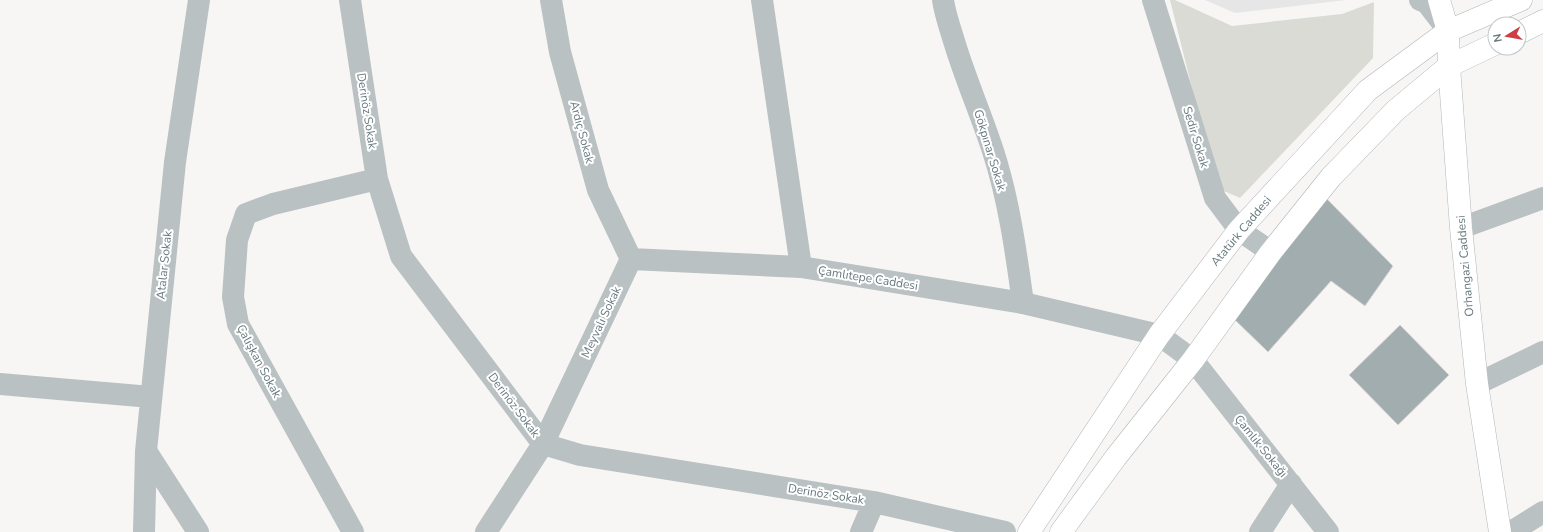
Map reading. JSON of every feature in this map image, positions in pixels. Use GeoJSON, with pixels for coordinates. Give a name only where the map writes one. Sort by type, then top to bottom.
{"type":"FeatureCollection","features":[{"type":"Feature","properties":{"kind":"main road","name":"Orhangazi Caddesi"},"geometry":{"type":"LineString","coordinates":[[1438,0],[1448,31],[1449,66],[1461,228],[1477,384],[1500,532]]}},
{"type":"Feature","properties":{"kind":"main road","name":"Atatürk Caddesi"},"geometry":{"type":"LineString","coordinates":[[1029,532],[1159,335],[1239,230],[1368,90],[1448,31],[1522,0]]}},
{"type":"Feature","properties":{"kind":"main road"},"geometry":{"type":"LineString","coordinates":[[1527,29],[1543,21]]}},
{"type":"Feature","properties":{"kind":"main road"},"geometry":{"type":"LineString","coordinates":[[1061,532],[1116,457],[1192,360],[1271,252],[1330,177],[1396,110],[1449,66],[1487,48]]}},
{"type":"Feature","properties":{"kind":"street","name":"Atalar Sokak"},"geometry":{"type":"LineString","coordinates":[[144,532],[146,451],[175,162],[199,0]]}},
{"type":"Feature","properties":{"kind":"street","name":"Derinöz Sokak"},"geometry":{"type":"LineString","coordinates":[[350,0],[377,179],[401,256],[543,444],[580,455],[874,502],[1006,532]]}},
{"type":"Feature","properties":{"kind":"street","name":"Ardıç Sokak"},"geometry":{"type":"LineString","coordinates":[[551,0],[560,52],[598,190],[631,259]]}},
{"type":"Feature","properties":{"kind":"street","name":"Çamlıtepe Caddesi"},"geometry":{"type":"LineString","coordinates":[[762,0],[801,267],[1023,303],[1159,335],[1192,360]]}},
{"type":"Feature","properties":{"kind":"street","name":"Gökpınar Sokak"},"geometry":{"type":"LineString","coordinates":[[943,0],[944,11],[959,58],[993,152],[1005,198],[1016,251],[1023,303]]}},
{"type":"Feature","properties":{"kind":"street","name":"Sedir Sokak"},"geometry":{"type":"LineString","coordinates":[[1154,0],[1214,198],[1239,230],[1271,252]]}},
{"type":"Feature","properties":{"kind":"street"},"geometry":{"type":"LineString","coordinates":[[1420,0],[1427,3],[1448,31]]}},
{"type":"Feature","properties":{"kind":"street","name":"Çalışkan Sokak"},"geometry":{"type":"LineString","coordinates":[[353,532],[238,324],[233,297],[237,240],[246,214],[273,204],[377,179]]}},
{"type":"Feature","properties":{"kind":"street"},"geometry":{"type":"LineString","coordinates":[[1461,228],[1543,198]]}},
{"type":"Feature","properties":{"kind":"street"},"geometry":{"type":"LineString","coordinates":[[631,259],[801,267]]}},
{"type":"Feature","properties":{"kind":"street","name":"Meyvalı Sokak"},"geometry":{"type":"LineString","coordinates":[[486,532],[543,444],[631,259]]}},
{"type":"Feature","properties":{"kind":"street"},"geometry":{"type":"LineString","coordinates":[[1477,384],[1543,352]]}},
{"type":"Feature","properties":{"kind":"street","name":"Çamlık Sokağı"},"geometry":{"type":"LineString","coordinates":[[1192,360],[1328,532]]}},
{"type":"Feature","properties":{"kind":"street"},"geometry":{"type":"LineString","coordinates":[[0,384],[151,397]]}},
{"type":"Feature","properties":{"kind":"street"},"geometry":{"type":"LineString","coordinates":[[146,451],[198,532]]}},
{"type":"Feature","properties":{"kind":"street"},"geometry":{"type":"LineString","coordinates":[[1260,532],[1291,484]]}},
{"type":"Feature","properties":{"kind":"street"},"geometry":{"type":"LineString","coordinates":[[861,532],[874,502]]}},
{"type":"Feature","properties":{"kind":"street"},"geometry":{"type":"LineString","coordinates":[[1511,532],[1543,512]]}},
{"type":"Feature","properties":{"kind":"shaded area"},"geometry":{"type":"Polygon","coordinates":[[[1170,0],[1175,0],[1232,26],[1342,14],[1374,2],[1373,58],[1240,198],[1217,188],[1170,0]]]}},
{"type":"Feature","properties":{"kind":"shaded area"},"geometry":{"type":"Polygon","coordinates":[[[1205,0],[1346,0],[1235,13],[1205,0]]]}},
{"type":"Feature","properties":{"kind":"building"},"geometry":{"type":"Polygon","coordinates":[[[1326,198],[1393,266],[1365,306],[1331,281],[1268,352],[1234,319],[1326,198]]]}},
{"type":"Feature","properties":{"kind":"building"},"geometry":{"type":"Polygon","coordinates":[[[1400,325],[1449,375],[1398,425],[1349,375],[1400,325]]]}}]}
